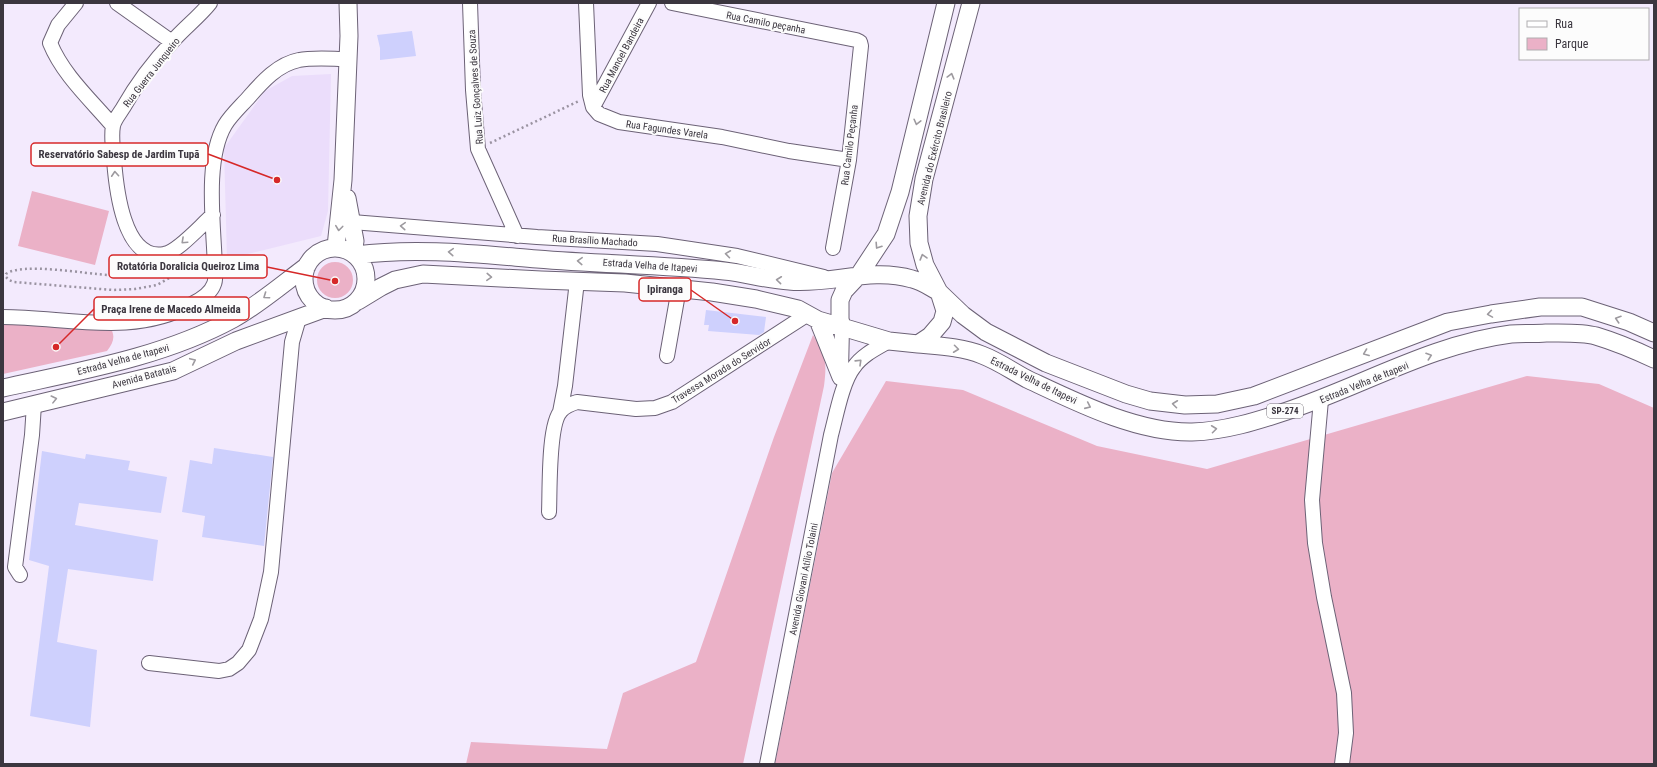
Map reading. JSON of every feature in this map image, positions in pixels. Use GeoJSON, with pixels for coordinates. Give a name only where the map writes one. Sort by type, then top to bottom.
{"type":"FeatureCollection","features":[{"type":"Feature","properties":{"kind":"main road"},"geometry":{"type":"LineString","coordinates":[[336,247],[342,180],[348,59],[348,3]]}},
{"type":"Feature","properties":{"kind":"main road"},"geometry":{"type":"LineString","coordinates":[[841,323],[840,300],[844,291],[860,275],[886,234],[900,192],[946,3]]}},
{"type":"Feature","properties":{"kind":"main road","name":"Avenida do Exército Brasileiro"},"geometry":{"type":"LineString","coordinates":[[939,292],[925,265],[919,243],[918,216],[924,179],[970,3]]}},
{"type":"Feature","properties":{"kind":"main road"},"geometry":{"type":"LineString","coordinates":[[342,180],[352,222],[355,241],[355,254]]}},
{"type":"Feature","properties":{"kind":"main road"},"geometry":{"type":"LineString","coordinates":[[336,247],[345,249],[355,254],[366,271],[365,288],[358,301],[343,309],[334,310],[326,308],[312,299],[304,284],[302,270],[312,258],[327,248],[336,247]]}},
{"type":"Feature","properties":{"kind":"main road","name":"Estrada Velha de Itapevi"},"geometry":{"type":"LineString","coordinates":[[355,254],[392,251],[445,251],[540,259],[674,266],[729,271],[768,279],[806,282],[860,275],[899,276],[914,279],[939,292],[963,315],[986,332],[1046,364],[1126,394],[1150,401],[1185,405],[1217,404],[1254,396],[1448,322],[1491,314],[1540,307],[1582,307],[1628,322],[1654,333]]}},
{"type":"Feature","properties":{"kind":"main road","name":"Estrada Velha de Itapevi"},"geometry":{"type":"LineString","coordinates":[[3,388],[140,356],[175,345],[208,332],[234,318],[302,270]]}},
{"type":"Feature","properties":{"kind":"main road","name":"Estrada Velha de Itapevi"},"geometry":{"type":"LineString","coordinates":[[358,301],[395,280],[423,274],[625,283],[679,288],[756,299],[798,309],[813,317],[841,323],[889,341],[965,350],[984,356],[1027,378],[1112,416],[1139,424],[1170,430],[1192,432],[1218,429],[1255,421],[1321,400],[1365,380],[1465,344],[1511,334],[1557,333],[1594,335],[1654,359]]}},
{"type":"Feature","properties":{"kind":"main road"},"geometry":{"type":"LineString","coordinates":[[918,344],[930,336],[942,322],[945,311],[939,292]]}},
{"type":"Feature","properties":{"kind":"main road","name":"Avenida Batatais"},"geometry":{"type":"LineString","coordinates":[[3,412],[173,371],[236,342],[326,308]]}},
{"type":"Feature","properties":{"kind":"main road"},"geometry":{"type":"LineString","coordinates":[[813,317],[841,377]]}},
{"type":"Feature","properties":{"kind":"street"},"geometry":{"type":"LineString","coordinates":[[76,3],[58,25],[50,43],[55,55],[65,70],[113,126],[116,192],[130,233],[137,244],[145,252],[163,255],[172,252],[213,215]]}},
{"type":"Feature","properties":{"kind":"street"},"geometry":{"type":"LineString","coordinates":[[117,3],[172,42]]}},
{"type":"Feature","properties":{"kind":"street","name":"Rua Guerra Junqueiro"},"geometry":{"type":"LineString","coordinates":[[113,126],[130,96],[172,42],[201,14],[210,3]]}},
{"type":"Feature","properties":{"kind":"street","name":"Rua Luiz Gonçalves de Souza"},"geometry":{"type":"LineString","coordinates":[[470,3],[473,90],[478,149],[517,236]]}},
{"type":"Feature","properties":{"kind":"street"},"geometry":{"type":"LineString","coordinates":[[586,3],[591,101]]}},
{"type":"Feature","properties":{"kind":"street","name":"Rua Manoel Bandeira"},"geometry":{"type":"LineString","coordinates":[[591,101],[648,3]]}},
{"type":"Feature","properties":{"kind":"street","name":"Rua Camilo peçanha"},"geometry":{"type":"LineString","coordinates":[[672,3],[860,42]]}},
{"type":"Feature","properties":{"kind":"street","name":"Rua Camilo Peçanha"},"geometry":{"type":"LineString","coordinates":[[833,248],[849,160],[861,46],[860,42]]}},
{"type":"Feature","properties":{"kind":"street"},"geometry":{"type":"LineString","coordinates":[[3,317],[122,324],[169,316],[208,294],[214,284],[215,269],[212,164],[216,143],[225,124],[259,85],[276,70],[300,60],[348,59]]}},
{"type":"Feature","properties":{"kind":"street","name":"Rua Fagundes Varela"},"geometry":{"type":"LineString","coordinates":[[591,101],[599,114],[619,122],[722,137],[789,151],[849,160]]}},
{"type":"Feature","properties":{"kind":"street","name":"Rua Brasílio Machado"},"geometry":{"type":"LineString","coordinates":[[352,222],[517,236],[656,244],[737,256],[786,266],[816,276],[834,278]]}},
{"type":"Feature","properties":{"kind":"street"},"geometry":{"type":"LineString","coordinates":[[549,512],[552,434],[560,412],[565,386],[577,281]]}},
{"type":"Feature","properties":{"kind":"street"},"geometry":{"type":"LineString","coordinates":[[667,356],[679,288]]}},
{"type":"Feature","properties":{"kind":"street","name":"Travessa Morada do Servidor"},"geometry":{"type":"LineString","coordinates":[[560,412],[569,404],[577,402],[636,409],[655,408],[672,402],[813,317]]}},
{"type":"Feature","properties":{"kind":"street"},"geometry":{"type":"LineString","coordinates":[[149,663],[219,671],[229,669],[238,663],[248,650],[261,619],[271,572],[292,342],[299,318]]}},
{"type":"Feature","properties":{"kind":"street"},"geometry":{"type":"LineString","coordinates":[[841,323],[840,358],[842,394]]}},
{"type":"Feature","properties":{"kind":"street"},"geometry":{"type":"LineString","coordinates":[[842,394],[853,367],[865,356],[889,341]]}},
{"type":"Feature","properties":{"kind":"street","name":"Avenida Giovani Atílio Tolaini"},"geometry":{"type":"LineString","coordinates":[[767,764],[830,443],[842,394]]}},
{"type":"Feature","properties":{"kind":"street"},"geometry":{"type":"LineString","coordinates":[[1321,400],[1312,500],[1315,543],[1324,597],[1344,693],[1346,732],[1342,764]]}},
{"type":"Feature","properties":{"kind":"street"},"geometry":{"type":"LineString","coordinates":[[20,575],[15,567],[32,436],[34,404]]}},
{"type":"Feature","properties":{"kind":"path"},"geometry":{"type":"LineString","coordinates":[[478,149],[591,101]]}},
{"type":"Feature","properties":{"kind":"path"},"geometry":{"type":"LineString","coordinates":[[162,266],[135,274],[108,275],[56,270],[19,270],[10,271],[6,274],[6,277],[14,282],[113,290],[134,289],[157,285],[175,276],[194,264],[214,242]]}},
{"type":"Feature","properties":{"kind":"shaded area"},"geometry":{"type":"Polygon","coordinates":[[[331,74],[328,211],[321,236],[227,259],[224,148],[265,91],[292,76],[331,74]]]}},
{"type":"Feature","properties":{"kind":"green space"},"geometry":{"type":"Polygon","coordinates":[[[32,191],[109,211],[95,265],[18,246],[32,191]]]}},
{"type":"Feature","properties":{"kind":"green space"},"geometry":{"type":"Polygon","coordinates":[[[339,262],[348,267],[352,273],[352,287],[348,293],[339,298],[331,298],[322,293],[318,287],[317,276],[322,267],[328,263],[339,262]]]}},
{"type":"Feature","properties":{"kind":"green space"},"geometry":{"type":"Polygon","coordinates":[[[3,321],[109,326],[113,332],[113,338],[107,351],[3,374],[3,321]]]}},
{"type":"Feature","properties":{"kind":"green space"},"geometry":{"type":"Polygon","coordinates":[[[813,335],[823,354],[825,365],[824,386],[743,764],[466,764],[471,742],[607,749],[623,693],[696,662],[774,437],[813,335]]]}},
{"type":"Feature","properties":{"kind":"green space"},"geometry":{"type":"Polygon","coordinates":[[[1527,376],[1599,384],[1654,408],[1654,764],[775,764],[832,473],[886,381],[963,390],[1097,446],[1207,469],[1527,376]]]}},
{"type":"Feature","properties":{"kind":"building"},"geometry":{"type":"Polygon","coordinates":[[[412,31],[416,56],[380,60],[380,48],[377,35],[412,31]]]}},
{"type":"Feature","properties":{"kind":"building"},"geometry":{"type":"Polygon","coordinates":[[[706,310],[766,317],[764,332],[759,335],[708,331],[709,325],[704,325],[706,310]]]}},
{"type":"Feature","properties":{"kind":"building"},"geometry":{"type":"Polygon","coordinates":[[[214,448],[273,457],[264,546],[202,537],[205,516],[182,512],[190,460],[212,464],[214,448]]]}},
{"type":"Feature","properties":{"kind":"building"},"geometry":{"type":"Polygon","coordinates":[[[42,451],[85,459],[86,454],[130,461],[128,470],[167,477],[161,513],[79,503],[75,525],[158,540],[153,581],[68,569],[57,642],[97,650],[90,727],[30,716],[49,566],[29,560],[42,451]]]}},
{"type":"Feature","properties":{"kind":"place","name":"Reservatório Sabesp de Jardim Tupã"},"geometry":{"type":"Point","coordinates":[277,180]}},
{"type":"Feature","properties":{"kind":"place","name":"Rotatória Doralicia Queiroz Lima"},"geometry":{"type":"Point","coordinates":[335,281]}},
{"type":"Feature","properties":{"kind":"place","name":"Ipiranga"},"geometry":{"type":"Point","coordinates":[735,321]}},
{"type":"Feature","properties":{"kind":"place","name":"Praça Irene de Macedo Almeida"},"geometry":{"type":"Point","coordinates":[56,347]}}]}
